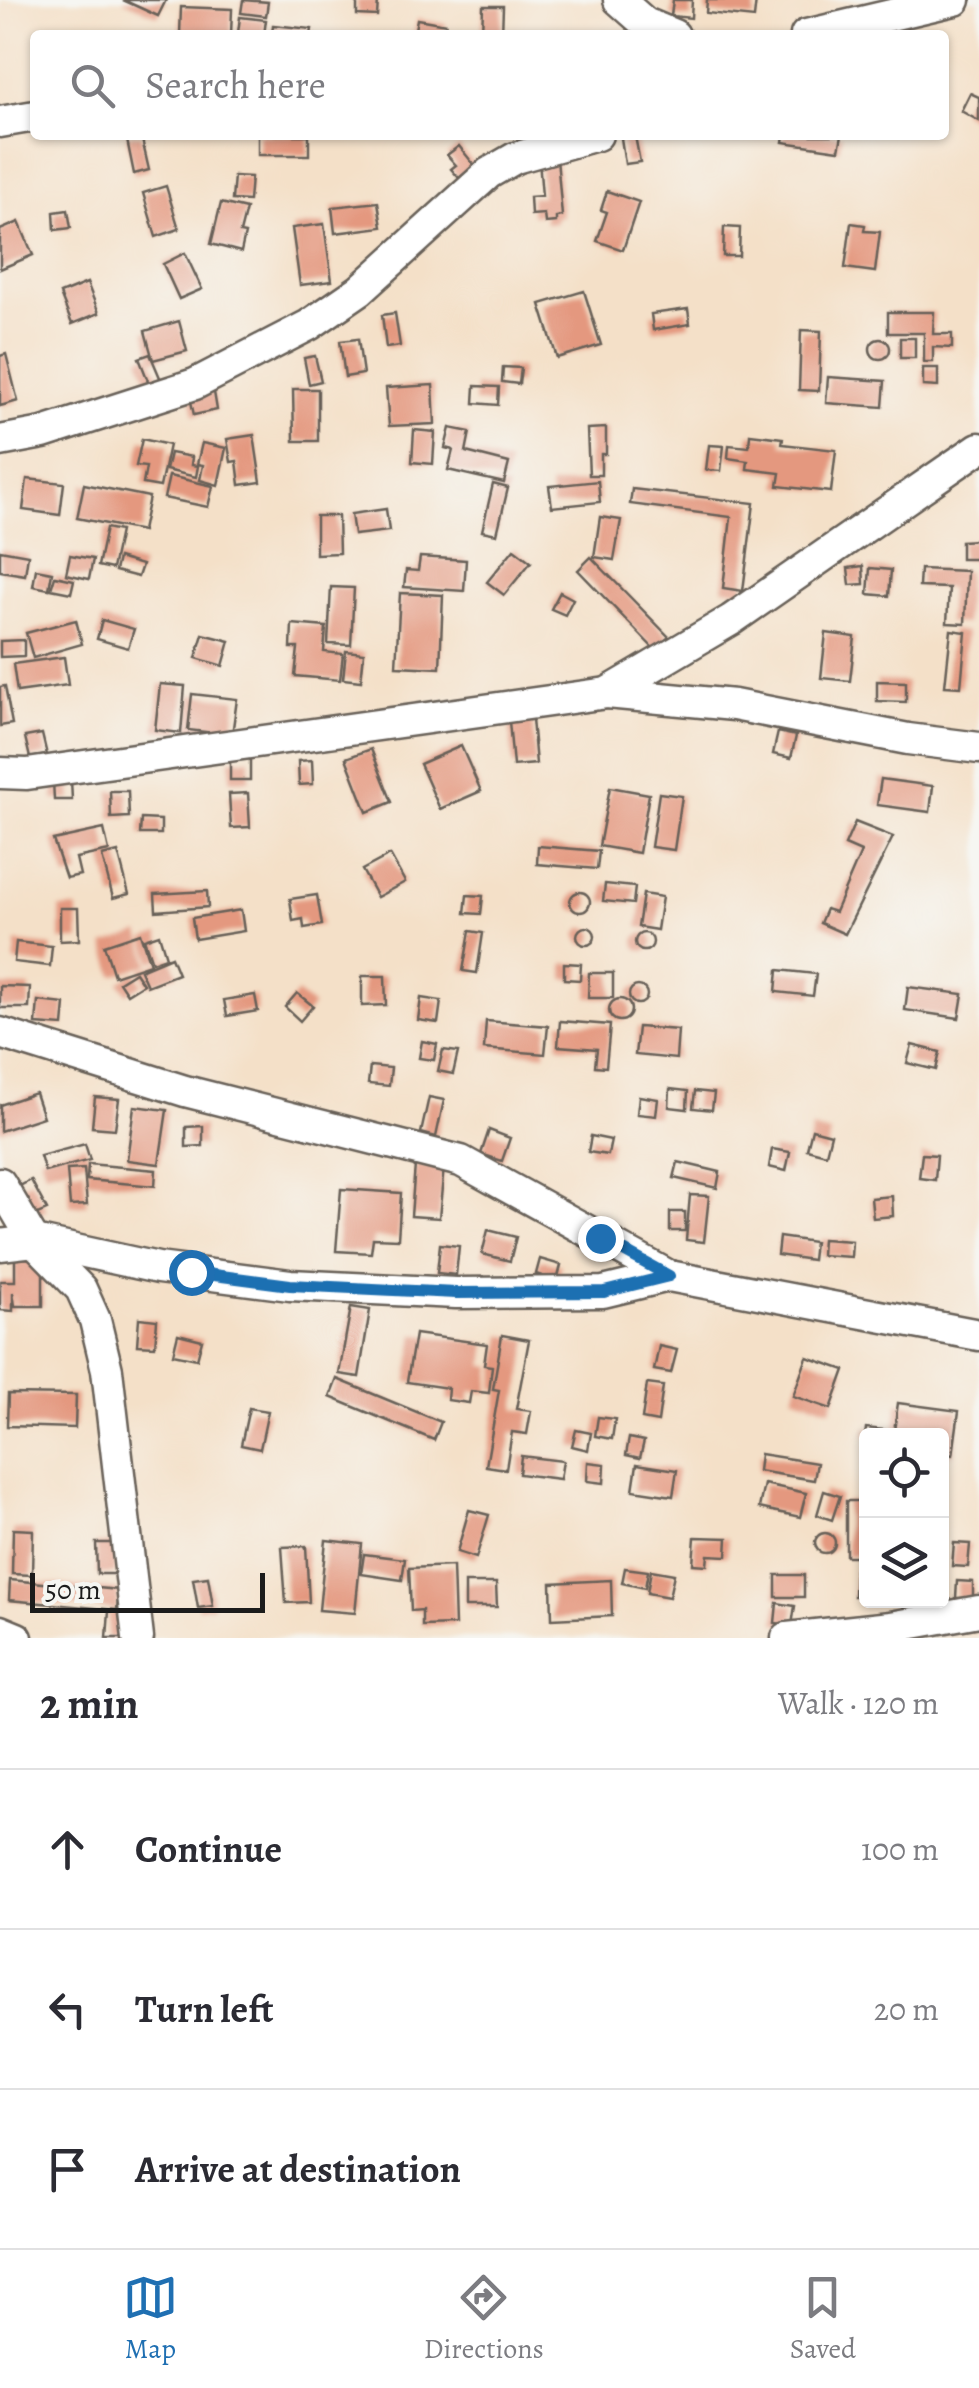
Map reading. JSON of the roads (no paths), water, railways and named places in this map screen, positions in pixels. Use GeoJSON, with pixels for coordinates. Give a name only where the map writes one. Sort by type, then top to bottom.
{"type":"FeatureCollection","features":[{"type":"Feature","properties":{"kind":"street"},"geometry":{"type":"LineString","coordinates":[[619,0],[645,22],[663,30]]}},
{"type":"Feature","properties":{"kind":"street"},"geometry":{"type":"LineString","coordinates":[[827,30],[955,0]]}},
{"type":"Feature","properties":{"kind":"street"},"geometry":{"type":"LineString","coordinates":[[0,122],[30,117]]}},
{"type":"Feature","properties":{"kind":"street"},"geometry":{"type":"LineString","coordinates":[[0,442],[44,434],[196,384],[309,325],[360,290],[489,173],[515,158],[579,140]]}},
{"type":"Feature","properties":{"kind":"street"},"geometry":{"type":"LineString","coordinates":[[607,693],[730,620],[979,448]]}},
{"type":"Feature","properties":{"kind":"street"},"geometry":{"type":"LineString","coordinates":[[0,774],[27,774],[607,693],[734,706],[908,739],[979,748]]}},
{"type":"Feature","properties":{"kind":"street"},"geometry":{"type":"LineString","coordinates":[[0,1032],[186,1091],[461,1161],[669,1276],[979,1336]]}},
{"type":"Feature","properties":{"kind":"street"},"geometry":{"type":"LineString","coordinates":[[0,1184],[34,1241],[81,1290],[95,1320],[106,1370],[138,1638]]}},
{"type":"Feature","properties":{"kind":"street"},"geometry":{"type":"LineString","coordinates":[[0,1245],[34,1241],[158,1268],[308,1286],[456,1293],[604,1292],[669,1276]]}},
{"type":"Feature","properties":{"kind":"street"},"geometry":{"type":"LineString","coordinates":[[787,1638],[892,1627],[979,1612]]}},
{"type":"Feature","properties":{"kind":"street"},"geometry":{"type":"LineString","coordinates":[[0,1632],[17,1638]]}}]}
